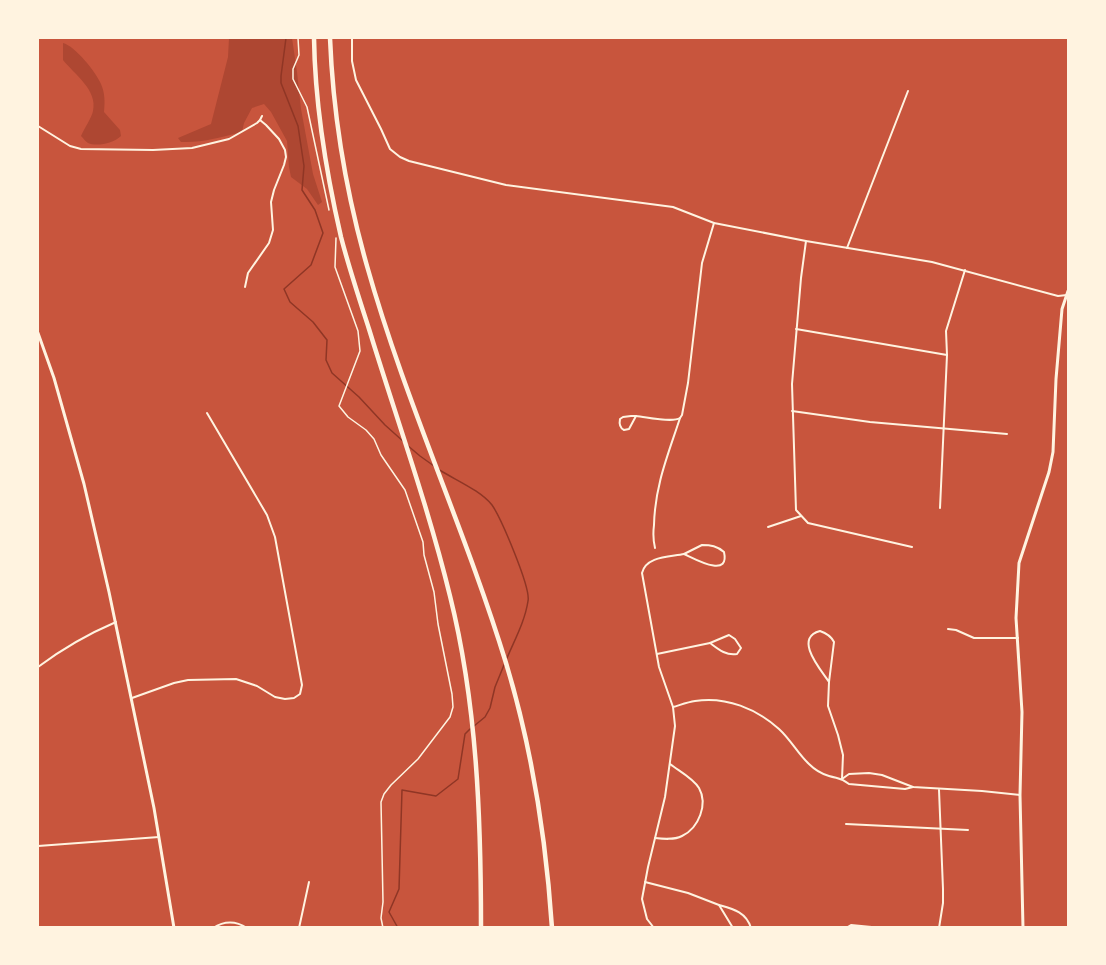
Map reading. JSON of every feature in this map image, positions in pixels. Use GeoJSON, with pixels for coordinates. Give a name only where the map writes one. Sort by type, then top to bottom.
{"type":"FeatureCollection","features":[{"type":"Feature","properties":{"kind":"highway"},"geometry":{"type":"LineString","coordinates":[[312,38],[326,164],[341,238],[431,528],[451,598],[462,654],[478,790],[481,927]]}},
{"type":"Feature","properties":{"kind":"highway"},"geometry":{"type":"LineString","coordinates":[[330,38],[342,155],[359,238],[384,321],[511,682],[540,810],[552,927]]}},
{"type":"Feature","properties":{"kind":"street"},"geometry":{"type":"LineString","coordinates":[[352,38],[355,78],[390,150],[409,161],[506,185],[673,207],[714,224],[806,242],[932,262],[1058,296],[1068,293]]}},
{"type":"Feature","properties":{"kind":"street"},"geometry":{"type":"LineString","coordinates":[[847,248],[908,91]]}},
{"type":"Feature","properties":{"kind":"street"},"geometry":{"type":"LineString","coordinates":[[38,126],[70,146],[81,150],[153,150],[192,148],[229,139],[261,120],[262,116]]}},
{"type":"Feature","properties":{"kind":"street"},"geometry":{"type":"LineString","coordinates":[[245,288],[248,273],[269,243],[273,230],[271,202],[286,157],[279,139],[261,120]]}},
{"type":"Feature","properties":{"kind":"street"},"geometry":{"type":"LineString","coordinates":[[655,548],[653,541],[655,504],[659,482],[682,415],[688,384],[702,262],[714,224]]}},
{"type":"Feature","properties":{"kind":"street"},"geometry":{"type":"LineString","coordinates":[[806,242],[792,384],[796,510],[808,523],[912,547]]}},
{"type":"Feature","properties":{"kind":"street"},"geometry":{"type":"LineString","coordinates":[[940,507],[946,331],[965,270]]}},
{"type":"Feature","properties":{"kind":"street"},"geometry":{"type":"LineString","coordinates":[[1023,927],[1020,795],[1022,712],[1016,618],[1019,563],[1049,472],[1053,452],[1062,309],[1068,293]]}},
{"type":"Feature","properties":{"kind":"street"},"geometry":{"type":"LineString","coordinates":[[796,329],[946,355]]}},
{"type":"Feature","properties":{"kind":"street"},"geometry":{"type":"LineString","coordinates":[[38,334],[54,378],[84,484],[116,622],[159,837],[174,927]]}},
{"type":"Feature","properties":{"kind":"street"},"geometry":{"type":"LineString","coordinates":[[792,411],[870,422],[1007,435]]}},
{"type":"Feature","properties":{"kind":"street"},"geometry":{"type":"LineString","coordinates":[[132,698],[174,683],[220,678],[245,681],[275,697],[294,698],[300,694],[302,685],[300,672],[275,537],[267,515],[207,413]]}},
{"type":"Feature","properties":{"kind":"street"},"geometry":{"type":"LineString","coordinates":[[636,416],[629,429],[622,429],[620,419],[623,417],[636,416],[673,421],[680,418]]}},
{"type":"Feature","properties":{"kind":"street"},"geometry":{"type":"LineString","coordinates":[[768,527],[801,516]]}},
{"type":"Feature","properties":{"kind":"street"},"geometry":{"type":"LineString","coordinates":[[654,927],[644,912],[642,898],[665,797],[675,726],[673,707],[659,666],[642,573],[647,563],[684,554],[702,545],[718,547],[724,552],[725,559],[722,564],[712,566],[684,554]]}},
{"type":"Feature","properties":{"kind":"street"},"geometry":{"type":"LineString","coordinates":[[38,668],[80,639],[116,622]]}},
{"type":"Feature","properties":{"kind":"street"},"geometry":{"type":"LineString","coordinates":[[948,629],[974,638],[1018,638]]}},
{"type":"Feature","properties":{"kind":"street"},"geometry":{"type":"LineString","coordinates":[[829,682],[810,652],[808,643],[810,637],[820,631],[826,633],[834,642],[828,706],[843,755],[842,778]]}},
{"type":"Feature","properties":{"kind":"street"},"geometry":{"type":"LineString","coordinates":[[657,654],[710,643],[729,635],[741,648],[737,654],[730,655],[710,643]]}},
{"type":"Feature","properties":{"kind":"street"},"geometry":{"type":"LineString","coordinates":[[673,707],[695,701],[721,700],[741,705],[779,729],[803,759],[826,776],[842,778],[849,784],[905,789],[913,787]]}},
{"type":"Feature","properties":{"kind":"street"},"geometry":{"type":"LineString","coordinates":[[655,838],[681,837],[690,831],[699,819],[702,809],[702,798],[698,787],[670,764]]}},
{"type":"Feature","properties":{"kind":"street"},"geometry":{"type":"LineString","coordinates":[[842,778],[849,774],[868,773],[882,775],[913,787],[1020,795]]}},
{"type":"Feature","properties":{"kind":"street"},"geometry":{"type":"LineString","coordinates":[[939,789],[943,889],[939,927]]}},
{"type":"Feature","properties":{"kind":"street"},"geometry":{"type":"LineString","coordinates":[[846,824],[968,830]]}},
{"type":"Feature","properties":{"kind":"street"},"geometry":{"type":"LineString","coordinates":[[38,846],[159,837]]}},
{"type":"Feature","properties":{"kind":"street"},"geometry":{"type":"LineString","coordinates":[[298,927],[309,882]]}},
{"type":"Feature","properties":{"kind":"street"},"geometry":{"type":"LineString","coordinates":[[645,882],[688,893],[735,910],[741,913],[751,927]]}},
{"type":"Feature","properties":{"kind":"street"},"geometry":{"type":"LineString","coordinates":[[719,905],[734,927]]}},
{"type":"Feature","properties":{"kind":"street"},"geometry":{"type":"LineString","coordinates":[[213,927],[226,922],[235,922],[247,927]]}},
{"type":"Feature","properties":{"kind":"street"},"geometry":{"type":"LineString","coordinates":[[846,927],[882,927]]}},
{"type":"Feature","properties":{"kind":"path"},"geometry":{"type":"LineString","coordinates":[[298,38],[298,55],[293,69],[293,79],[307,107],[329,210]]}},
{"type":"Feature","properties":{"kind":"path"},"geometry":{"type":"LineString","coordinates":[[336,239],[335,267],[358,331],[360,351],[339,404],[348,417],[374,439],[381,455],[405,490],[423,542],[424,555],[434,592],[453,707],[444,727],[418,759],[391,785],[381,802],[381,918],[383,927]]}},
{"type":"Feature","properties":{"kind":"shaded area"},"geometry":{"type":"Polygon","coordinates":[[[229,38],[292,38],[301,109],[313,174],[322,202],[318,205],[307,189],[291,177],[287,141],[264,104],[252,108],[242,132],[196,142],[181,142],[178,138],[211,124],[228,57],[229,38]]]}},
{"type":"Feature","properties":{"kind":"shaded area"},"geometry":{"type":"Polygon","coordinates":[[[63,43],[79,54],[98,79],[104,94],[104,112],[120,130],[121,136],[114,141],[92,144],[81,136],[92,114],[94,103],[89,89],[63,60],[63,43]]]}},
{"type":"Feature","properties":{"kind":"waterway"},"geometry":{"type":"LineString","coordinates":[[286,38],[281,83],[298,126],[304,166],[302,190],[315,210],[323,233],[311,265],[284,289],[290,302],[313,322],[327,340],[326,360],[332,373],[404,442]]}},
{"type":"Feature","properties":{"kind":"waterway"},"geometry":{"type":"LineString","coordinates":[[407,445],[434,466]]}},
{"type":"Feature","properties":{"kind":"waterway"},"geometry":{"type":"LineString","coordinates":[[438,469],[474,490],[492,505],[520,568],[528,594],[527,608],[507,658]]}},
{"type":"Feature","properties":{"kind":"waterway"},"geometry":{"type":"LineString","coordinates":[[474,726],[485,717],[490,708],[504,665]]}},
{"type":"Feature","properties":{"kind":"waterway"},"geometry":{"type":"LineString","coordinates":[[398,928],[389,912],[399,889],[402,790],[436,796],[458,779],[465,734],[470,729]]}}]}
